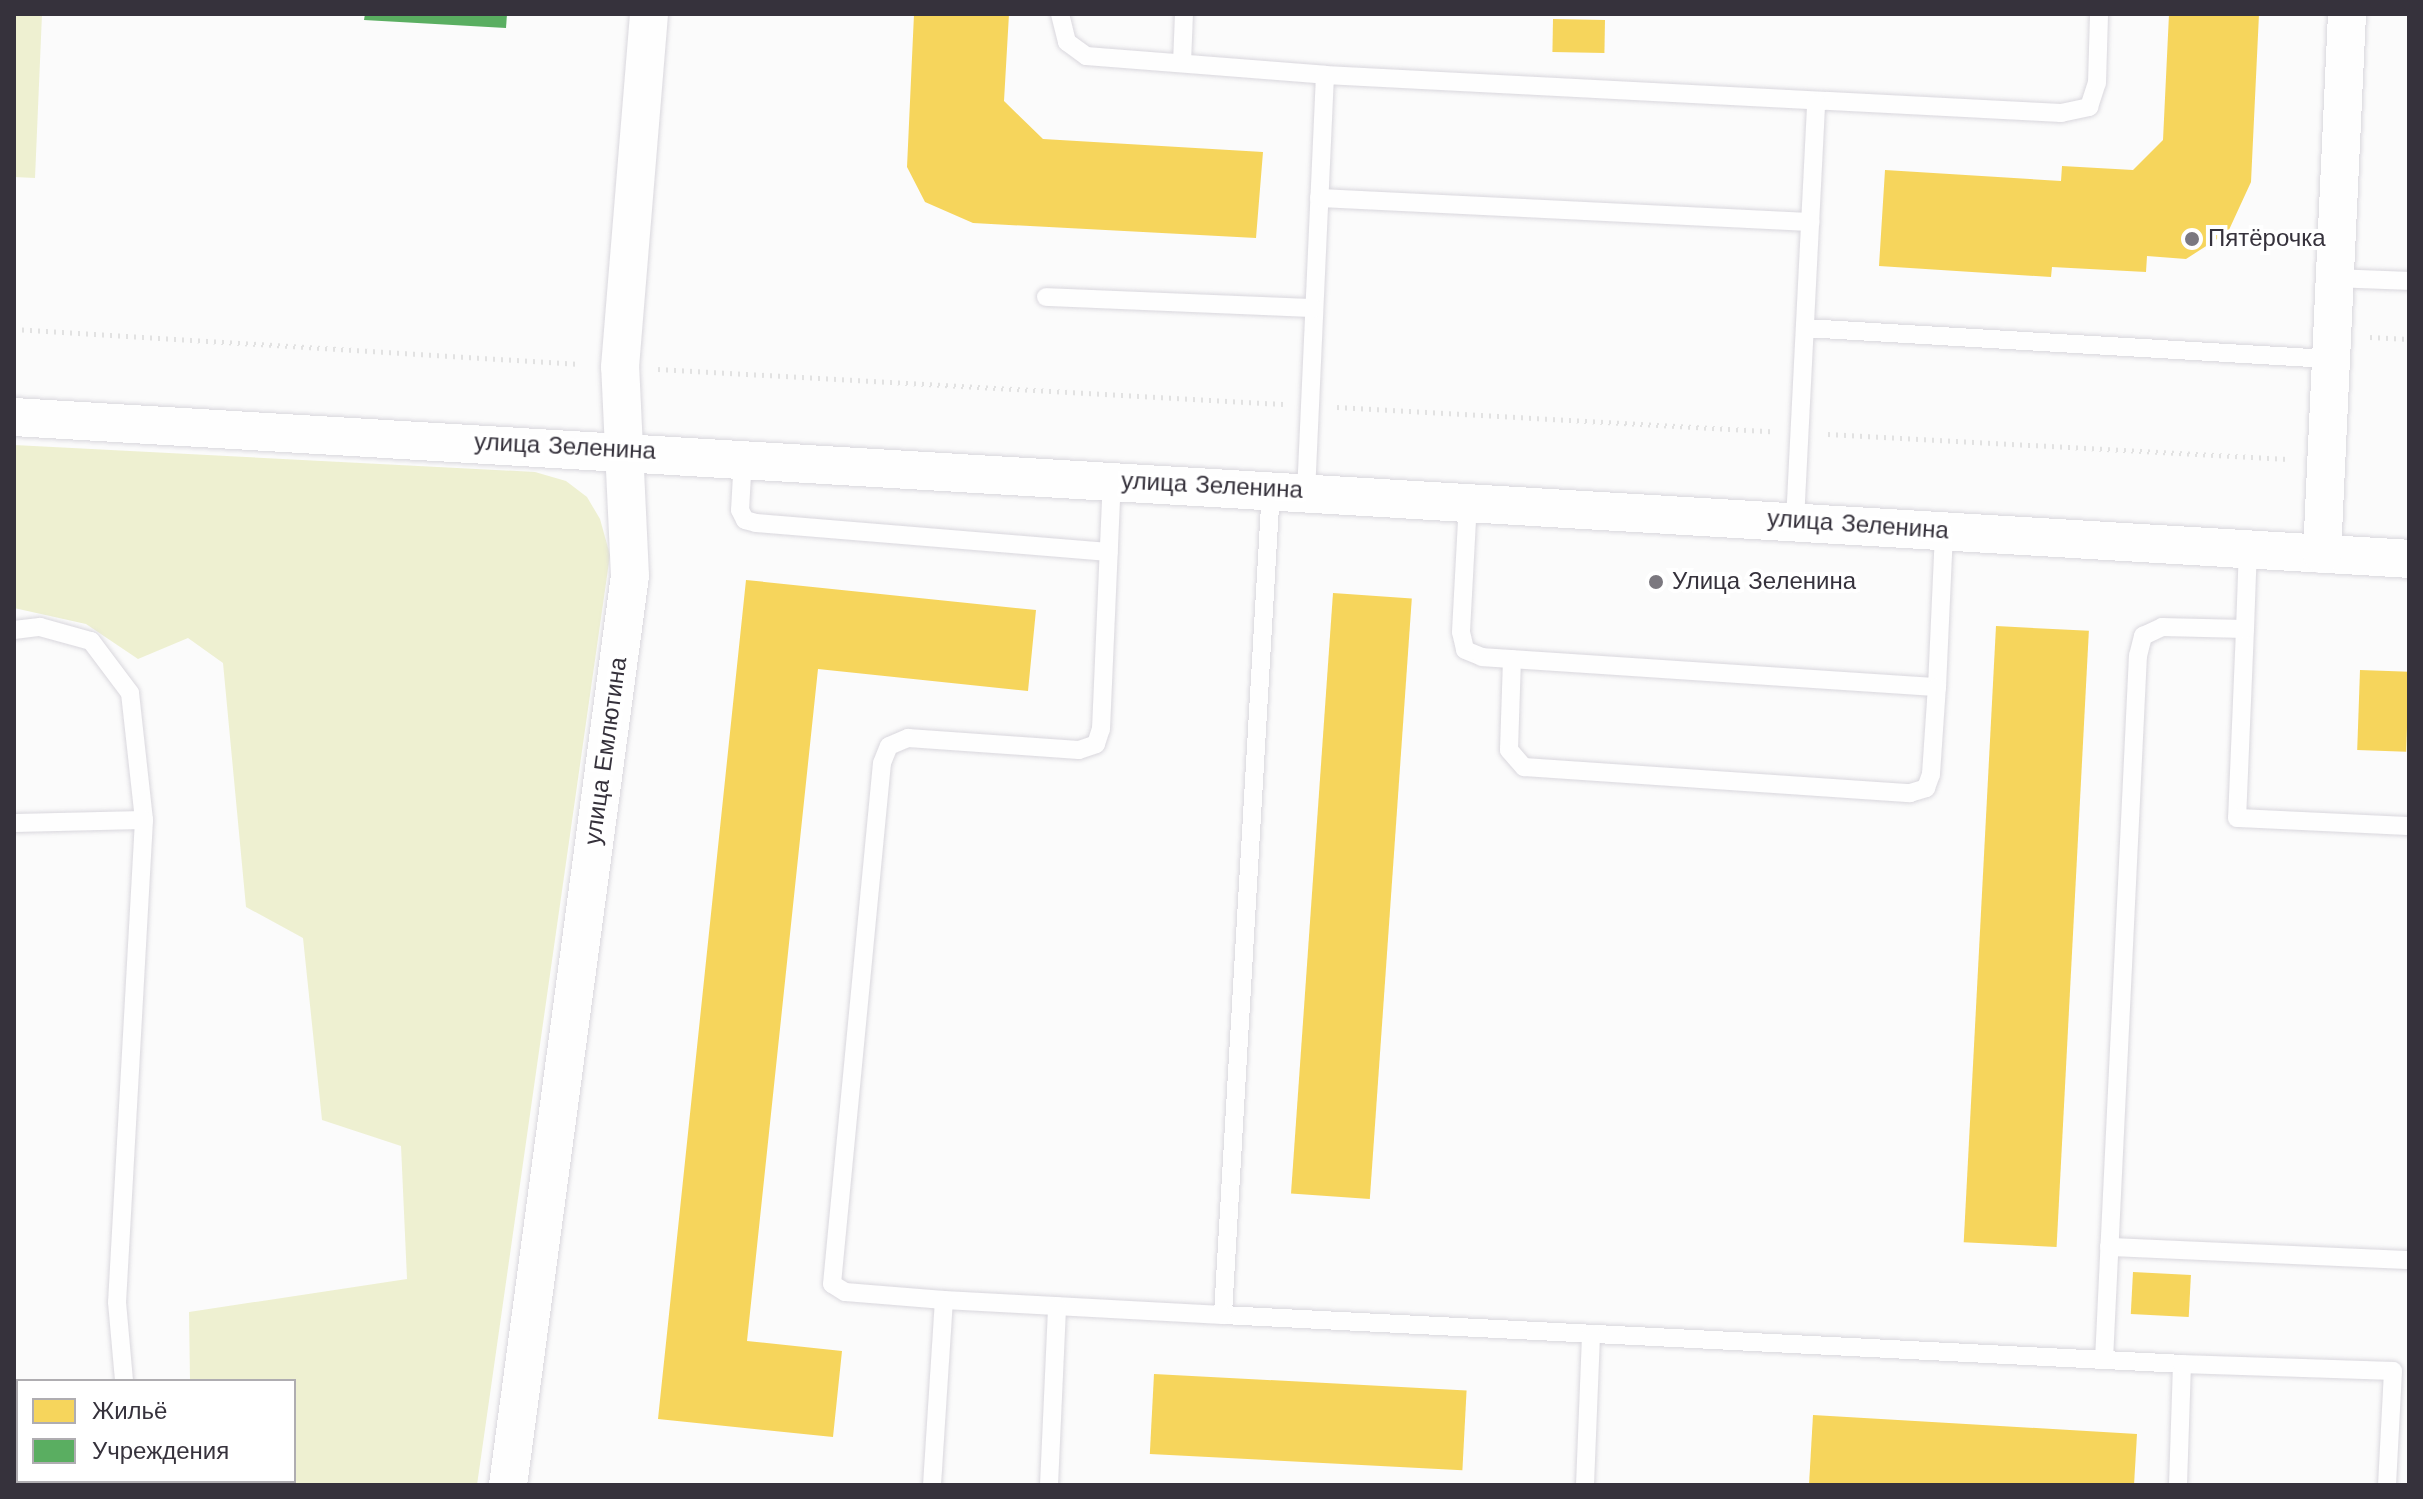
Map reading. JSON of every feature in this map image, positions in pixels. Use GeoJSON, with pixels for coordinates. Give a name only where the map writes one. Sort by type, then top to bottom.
{"type":"FeatureCollection","features":[{"type":"Feature","properties":{"kind":"street","name":"улица Емлютина"},"geometry":{"type":"LineString","coordinates":[[508,1485],[630,576],[620,367],[649,14]]}},
{"type":"Feature","properties":{"kind":"street"},"geometry":{"type":"LineString","coordinates":[[2322,554],[2347,14]]}},
{"type":"Feature","properties":{"kind":"street","name":"улица Зеленина"},"geometry":{"type":"LineString","coordinates":[[14,417],[743,457],[2409,559]]}},
{"type":"Feature","properties":{"kind":"lane"},"geometry":{"type":"LineString","coordinates":[[1060,14],[1067,42],[1086,56],[1325,75],[1816,103],[2061,113],[2089,107],[2097,83],[2099,14]]}},
{"type":"Feature","properties":{"kind":"lane"},"geometry":{"type":"LineString","coordinates":[[1182,63],[1184,14]]}},
{"type":"Feature","properties":{"kind":"lane"},"geometry":{"type":"LineString","coordinates":[[1223,1315],[1288,490],[1310,406],[1325,75]]}},
{"type":"Feature","properties":{"kind":"lane"},"geometry":{"type":"LineString","coordinates":[[1795,521],[1816,103]]}},
{"type":"Feature","properties":{"kind":"lane"},"geometry":{"type":"LineString","coordinates":[[1319,198],[1810,222]]}},
{"type":"Feature","properties":{"kind":"lane"},"geometry":{"type":"LineString","coordinates":[[2335,278],[2409,281]]}},
{"type":"Feature","properties":{"kind":"lane"},"geometry":{"type":"LineString","coordinates":[[1046,297],[1314,308]]}},
{"type":"Feature","properties":{"kind":"lane"},"geometry":{"type":"LineString","coordinates":[[1805,328],[2329,359]]}},
{"type":"Feature","properties":{"kind":"lane"},"geometry":{"type":"LineString","coordinates":[[743,457],[740,510],[745,520],[756,523],[1109,552]]}},
{"type":"Feature","properties":{"kind":"lane"},"geometry":{"type":"LineString","coordinates":[[1112,480],[1101,729],[1096,744],[1079,750],[908,738],[889,746],[882,763],[832,1284],[845,1292],[944,1300],[2182,1364],[2401,1371],[2387,1485]]}},
{"type":"Feature","properties":{"kind":"lane"},"geometry":{"type":"LineString","coordinates":[[1468,502],[1461,632],[1465,650],[1512,659],[1937,687]]}},
{"type":"Feature","properties":{"kind":"lane"},"geometry":{"type":"LineString","coordinates":[[1512,659],[1509,750],[1514,761],[1524,767],[1910,793],[1926,788],[1931,774],[1944,530]]}},
{"type":"Feature","properties":{"kind":"lane"},"geometry":{"type":"LineString","coordinates":[[2248,548],[2237,818],[2409,826]]}},
{"type":"Feature","properties":{"kind":"lane"},"geometry":{"type":"LineString","coordinates":[[14,630],[40,627],[91,641],[130,693],[144,820],[117,1302],[124,1379]]}},
{"type":"Feature","properties":{"kind":"lane"},"geometry":{"type":"LineString","coordinates":[[2104,1360],[2138,656],[2143,636],[2162,627],[2245,629]]}},
{"type":"Feature","properties":{"kind":"lane"},"geometry":{"type":"LineString","coordinates":[[14,823],[144,820]]}},
{"type":"Feature","properties":{"kind":"lane"},"geometry":{"type":"LineString","coordinates":[[2109,1247],[2409,1260]]}},
{"type":"Feature","properties":{"kind":"lane"},"geometry":{"type":"LineString","coordinates":[[932,1485],[944,1300]]}},
{"type":"Feature","properties":{"kind":"lane"},"geometry":{"type":"LineString","coordinates":[[1049,1485],[1057,1306]]}},
{"type":"Feature","properties":{"kind":"lane"},"geometry":{"type":"LineString","coordinates":[[1585,1485],[1591,1334]]}},
{"type":"Feature","properties":{"kind":"lane"},"geometry":{"type":"LineString","coordinates":[[2178,1485],[2182,1364]]}},
{"type":"Feature","properties":{"kind":"path"},"geometry":{"type":"LineString","coordinates":[[2332,318],[2348,319],[2348,336],[2409,339]]}},
{"type":"Feature","properties":{"kind":"path"},"geometry":{"type":"LineString","coordinates":[[14,329],[620,367],[2292,459],[2293,445]]}},
{"type":"Feature","properties":{"kind":"green space"},"geometry":{"type":"Polygon","coordinates":[[[14,14],[42,14],[35,178],[14,177],[14,14]]]}},
{"type":"Feature","properties":{"kind":"green space"},"geometry":{"type":"Polygon","coordinates":[[[14,445],[535,472],[566,481],[587,497],[600,519],[610,555],[477,1485],[191,1485],[296,1483],[296,1379],[190,1379],[189,1312],[407,1279],[401,1146],[322,1120],[303,938],[246,907],[223,663],[188,638],[138,659],[86,624],[14,608],[14,445]]]}},
{"type":"Feature","properties":{"kind":"building: Жильё"},"geometry":{"type":"Polygon","coordinates":[[[914,14],[1009,14],[1004,101],[1043,139],[1263,152],[1256,238],[973,223],[925,202],[907,167],[914,14]]]}},
{"type":"Feature","properties":{"kind":"building: Жильё"},"geometry":{"type":"Polygon","coordinates":[[[2169,14],[2259,14],[2251,182],[2228,232],[2186,259],[2147,256],[2146,272],[2052,267],[2051,277],[1879,266],[1885,170],[2061,181],[2062,166],[2133,170],[2163,140],[2169,14]]]}},
{"type":"Feature","properties":{"kind":"building: Жильё"},"geometry":{"type":"Polygon","coordinates":[[[1553,19],[1605,20],[1604,53],[1552,52],[1553,19]]]}},
{"type":"Feature","properties":{"kind":"building: Жильё"},"geometry":{"type":"Polygon","coordinates":[[[746,580],[1036,610],[1028,691],[818,669],[747,1341],[842,1351],[833,1437],[658,1419],[746,580]]]}},
{"type":"Feature","properties":{"kind":"building: Жильё"},"geometry":{"type":"Polygon","coordinates":[[[1333,593],[1412,599],[1370,1199],[1291,1194],[1333,593]]]}},
{"type":"Feature","properties":{"kind":"building: Жильё"},"geometry":{"type":"Polygon","coordinates":[[[1996,626],[2089,631],[2057,1247],[1964,1242],[1996,626]]]}},
{"type":"Feature","properties":{"kind":"building: Жильё"},"geometry":{"type":"Polygon","coordinates":[[[2360,670],[2409,672],[2406,752],[2357,750],[2360,670]]]}},
{"type":"Feature","properties":{"kind":"building: Жильё"},"geometry":{"type":"Polygon","coordinates":[[[2133,1272],[2191,1275],[2189,1317],[2131,1314],[2133,1272]]]}},
{"type":"Feature","properties":{"kind":"building: Жильё"},"geometry":{"type":"Polygon","coordinates":[[[1154,1374],[1467,1390],[1462,1470],[1150,1454],[1154,1374]]]}},
{"type":"Feature","properties":{"kind":"building: Жильё"},"geometry":{"type":"Polygon","coordinates":[[[1813,1415],[2137,1434],[2134,1485],[1809,1485],[1813,1415]]]}},
{"type":"Feature","properties":{"kind":"building: Учреждения"},"geometry":{"type":"Polygon","coordinates":[[[365,14],[507,14],[506,28],[364,20],[365,14]]]}},
{"type":"Feature","properties":{"kind":"place","name":"Пятёрочка"},"geometry":{"type":"Point","coordinates":[2192,239]}},
{"type":"Feature","properties":{"kind":"place","name":"Улица Зеленина"},"geometry":{"type":"Point","coordinates":[1656,582]}}]}
